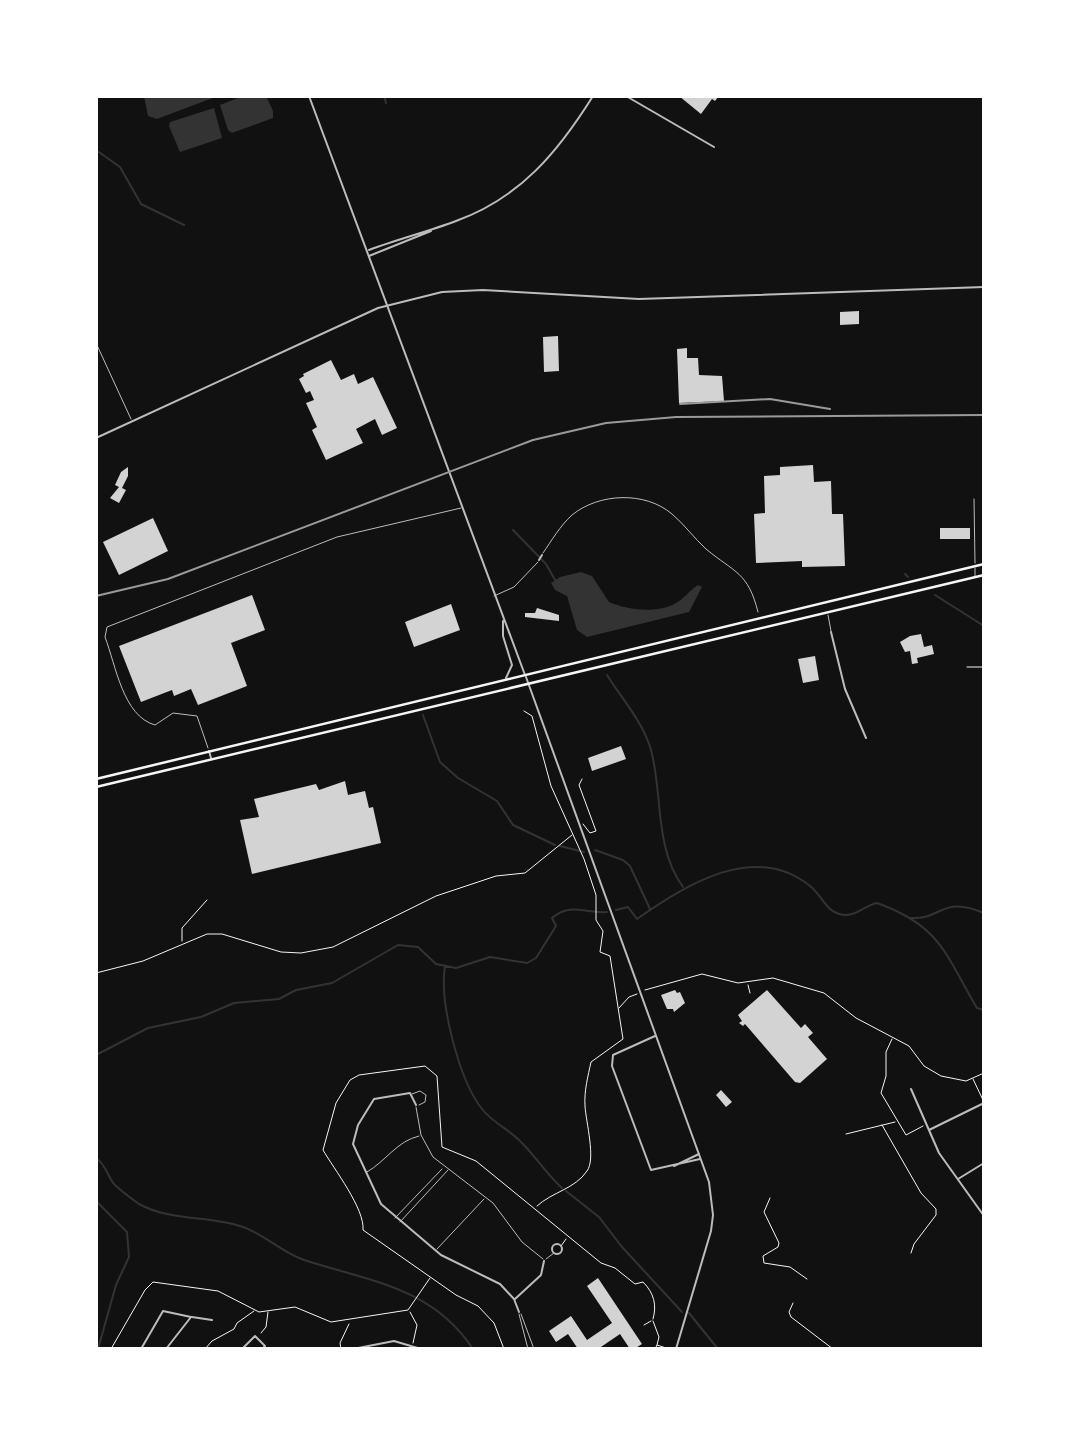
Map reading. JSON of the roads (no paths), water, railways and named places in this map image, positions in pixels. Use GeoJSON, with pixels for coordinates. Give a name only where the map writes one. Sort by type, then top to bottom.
{"type":"FeatureCollection","features":[{"type":"Feature","properties":{"kind":"main road"},"geometry":{"type":"LineString","coordinates":[[96,779],[984,564]]}},
{"type":"Feature","properties":{"kind":"main road"},"geometry":{"type":"LineString","coordinates":[[96,787],[984,575]]}},
{"type":"Feature","properties":{"kind":"street"},"geometry":{"type":"LineString","coordinates":[[309,96],[701,1159],[712,1199],[711,1231],[676,1349]]}},
{"type":"Feature","properties":{"kind":"street"},"geometry":{"type":"LineString","coordinates":[[367,250],[475,214],[524,183],[566,140],[593,96]]}},
{"type":"Feature","properties":{"kind":"street"},"geometry":{"type":"LineString","coordinates":[[626,96],[714,147]]}},
{"type":"Feature","properties":{"kind":"street"},"geometry":{"type":"LineString","coordinates":[[369,256],[435,228]]}},
{"type":"Feature","properties":{"kind":"street"},"geometry":{"type":"LineString","coordinates":[[96,438],[388,305],[454,290],[639,299],[984,286]]}},
{"type":"Feature","properties":{"kind":"street"},"geometry":{"type":"LineString","coordinates":[[539,560],[542,555]]}},
{"type":"Feature","properties":{"kind":"street"},"geometry":{"type":"LineString","coordinates":[[503,620],[503,636],[512,665],[509,676],[504,680]]}},
{"type":"Feature","properties":{"kind":"street"},"geometry":{"type":"LineString","coordinates":[[831,632],[845,689],[866,738]]}},
{"type":"Feature","properties":{"kind":"street"},"geometry":{"type":"LineString","coordinates":[[209,750],[211,758]]}},
{"type":"Feature","properties":{"kind":"street"},"geometry":{"type":"LineString","coordinates":[[655,1036],[619,1050],[613,1055],[612,1066],[651,1170],[701,1159]]}},
{"type":"Feature","properties":{"kind":"street"},"geometry":{"type":"LineString","coordinates":[[911,1089],[939,1153],[984,1216]]}},
{"type":"Feature","properties":{"kind":"street"},"geometry":{"type":"LineString","coordinates":[[416,1105],[412,1094],[374,1099],[363,1114],[354,1143],[378,1200],[435,1251],[492,1278],[514,1299],[519,1312]]}},
{"type":"Feature","properties":{"kind":"street"},"geometry":{"type":"LineString","coordinates":[[929,1130],[984,1103]]}},
{"type":"Feature","properties":{"kind":"street"},"geometry":{"type":"LineString","coordinates":[[674,1167],[699,1154]]}},
{"type":"Feature","properties":{"kind":"street"},"geometry":{"type":"LineString","coordinates":[[958,1179],[984,1163]]}},
{"type":"Feature","properties":{"kind":"street"},"geometry":{"type":"LineString","coordinates":[[554,1245],[561,1246],[561,1252],[554,1252],[554,1245]]}},
{"type":"Feature","properties":{"kind":"street"},"geometry":{"type":"LineString","coordinates":[[514,1299],[541,1275],[544,1261]]}},
{"type":"Feature","properties":{"kind":"street"},"geometry":{"type":"LineString","coordinates":[[141,1349],[163,1311],[212,1321]]}},
{"type":"Feature","properties":{"kind":"street"},"geometry":{"type":"LineString","coordinates":[[166,1349],[191,1317]]}},
{"type":"Feature","properties":{"kind":"street"},"geometry":{"type":"LineString","coordinates":[[242,1349],[257,1338],[265,1346],[262,1349]]}},
{"type":"Feature","properties":{"kind":"street"},"geometry":{"type":"LineString","coordinates":[[353,1349],[388,1342],[413,1345],[421,1349]]}},
{"type":"Feature","properties":{"kind":"lane"},"geometry":{"type":"LineString","coordinates":[[96,343],[133,421]]}},
{"type":"Feature","properties":{"kind":"lane"},"geometry":{"type":"LineString","coordinates":[[542,555],[561,527],[580,510],[621,498],[646,500],[672,513],[705,548],[741,574],[754,593],[758,612]]}},
{"type":"Feature","properties":{"kind":"lane"},"geometry":{"type":"LineString","coordinates":[[974,499],[975,577]]}},
{"type":"Feature","properties":{"kind":"lane"},"geometry":{"type":"LineString","coordinates":[[209,750],[197,716],[173,713],[155,725],[143,721],[133,711],[105,637],[107,627],[337,537],[461,508]]}},
{"type":"Feature","properties":{"kind":"lane"},"geometry":{"type":"LineString","coordinates":[[494,596],[514,587],[539,560]]}},
{"type":"Feature","properties":{"kind":"lane"},"geometry":{"type":"LineString","coordinates":[[828,613],[831,632]]}},
{"type":"Feature","properties":{"kind":"lane"},"geometry":{"type":"LineString","coordinates":[[412,1094],[420,1091],[426,1097],[423,1103],[416,1105],[421,1135],[430,1152],[443,1167],[501,1211],[522,1242],[544,1261],[554,1252]]}},
{"type":"Feature","properties":{"kind":"lane"},"geometry":{"type":"LineString","coordinates":[[368,1172],[384,1161],[404,1141],[421,1135]]}},
{"type":"Feature","properties":{"kind":"lane"},"geometry":{"type":"LineString","coordinates":[[396,1218],[443,1167]]}},
{"type":"Feature","properties":{"kind":"lane"},"geometry":{"type":"LineString","coordinates":[[400,1222],[448,1170]]}},
{"type":"Feature","properties":{"kind":"lane"},"geometry":{"type":"LineString","coordinates":[[435,1251],[472,1215],[485,1197]]}},
{"type":"Feature","properties":{"kind":"lane"},"geometry":{"type":"LineString","coordinates":[[519,1312],[518,1319],[528,1349]]}},
{"type":"Feature","properties":{"kind":"lane"},"geometry":{"type":"LineString","coordinates":[[519,1312],[534,1349]]}},
{"type":"Feature","properties":{"kind":"waterway"},"geometry":{"type":"LineString","coordinates":[[384,96],[386,103]]}},
{"type":"Feature","properties":{"kind":"waterway"},"geometry":{"type":"LineString","coordinates":[[96,150],[120,167],[141,204],[184,225]]}},
{"type":"Feature","properties":{"kind":"waterway"},"geometry":{"type":"LineString","coordinates":[[513,530],[546,564],[555,580]]}},
{"type":"Feature","properties":{"kind":"waterway"},"geometry":{"type":"LineString","coordinates":[[905,574],[908,577]]}},
{"type":"Feature","properties":{"kind":"waterway"},"geometry":{"type":"LineString","coordinates":[[935,595],[984,626]]}},
{"type":"Feature","properties":{"kind":"waterway"},"geometry":{"type":"LineString","coordinates":[[607,675],[638,720],[651,750],[663,838],[667,855],[683,887]]}},
{"type":"Feature","properties":{"kind":"waterway"},"geometry":{"type":"LineString","coordinates":[[423,715],[440,762],[458,778],[497,801],[513,825],[555,845]]}},
{"type":"Feature","properties":{"kind":"waterway"},"geometry":{"type":"LineString","coordinates":[[560,846],[584,852]]}},
{"type":"Feature","properties":{"kind":"waterway"},"geometry":{"type":"LineString","coordinates":[[595,850],[623,860],[630,866],[650,909]]}},
{"type":"Feature","properties":{"kind":"waterway"},"geometry":{"type":"LineString","coordinates":[[616,910],[628,907],[637,919],[677,893],[721,873],[766,867],[788,873],[810,886],[834,912],[851,915],[877,903],[915,922],[939,944],[977,1008],[984,1010]]}},
{"type":"Feature","properties":{"kind":"waterway"},"geometry":{"type":"LineString","coordinates":[[911,918],[921,918],[959,906],[984,913]]}},
{"type":"Feature","properties":{"kind":"waterway"},"geometry":{"type":"LineString","coordinates":[[96,1055],[148,1028],[201,1017],[234,1003],[279,999],[296,990],[332,983],[398,945],[418,947],[436,964],[456,968],[490,957],[527,963],[536,958],[556,926],[552,918],[559,913],[572,910],[607,912]]}},
{"type":"Feature","properties":{"kind":"waterway"},"geometry":{"type":"LineString","coordinates":[[445,966],[448,1019],[459,1061],[474,1096],[486,1114],[519,1140],[562,1188]]}},
{"type":"Feature","properties":{"kind":"waterway"},"geometry":{"type":"LineString","coordinates":[[96,1158],[114,1184],[139,1204],[164,1214],[243,1227],[304,1260],[397,1289],[438,1312],[457,1328],[473,1349]]}},
{"type":"Feature","properties":{"kind":"waterway"},"geometry":{"type":"LineString","coordinates":[[566,1191],[599,1217],[622,1247],[682,1312]]}},
{"type":"Feature","properties":{"kind":"waterway"},"geometry":{"type":"LineString","coordinates":[[96,1201],[127,1232],[129,1257],[116,1285],[98,1349]]}},
{"type":"Feature","properties":{"kind":"waterway"},"geometry":{"type":"LineString","coordinates":[[689,1313],[718,1349]]}},
{"type":"Feature","properties":{"kind":"railway"},"geometry":{"type":"LineString","coordinates":[[680,404],[770,399],[830,409]]}},
{"type":"Feature","properties":{"kind":"railway"},"geometry":{"type":"LineString","coordinates":[[96,596],[168,579],[533,440],[606,423],[676,417],[984,415]]}}]}
